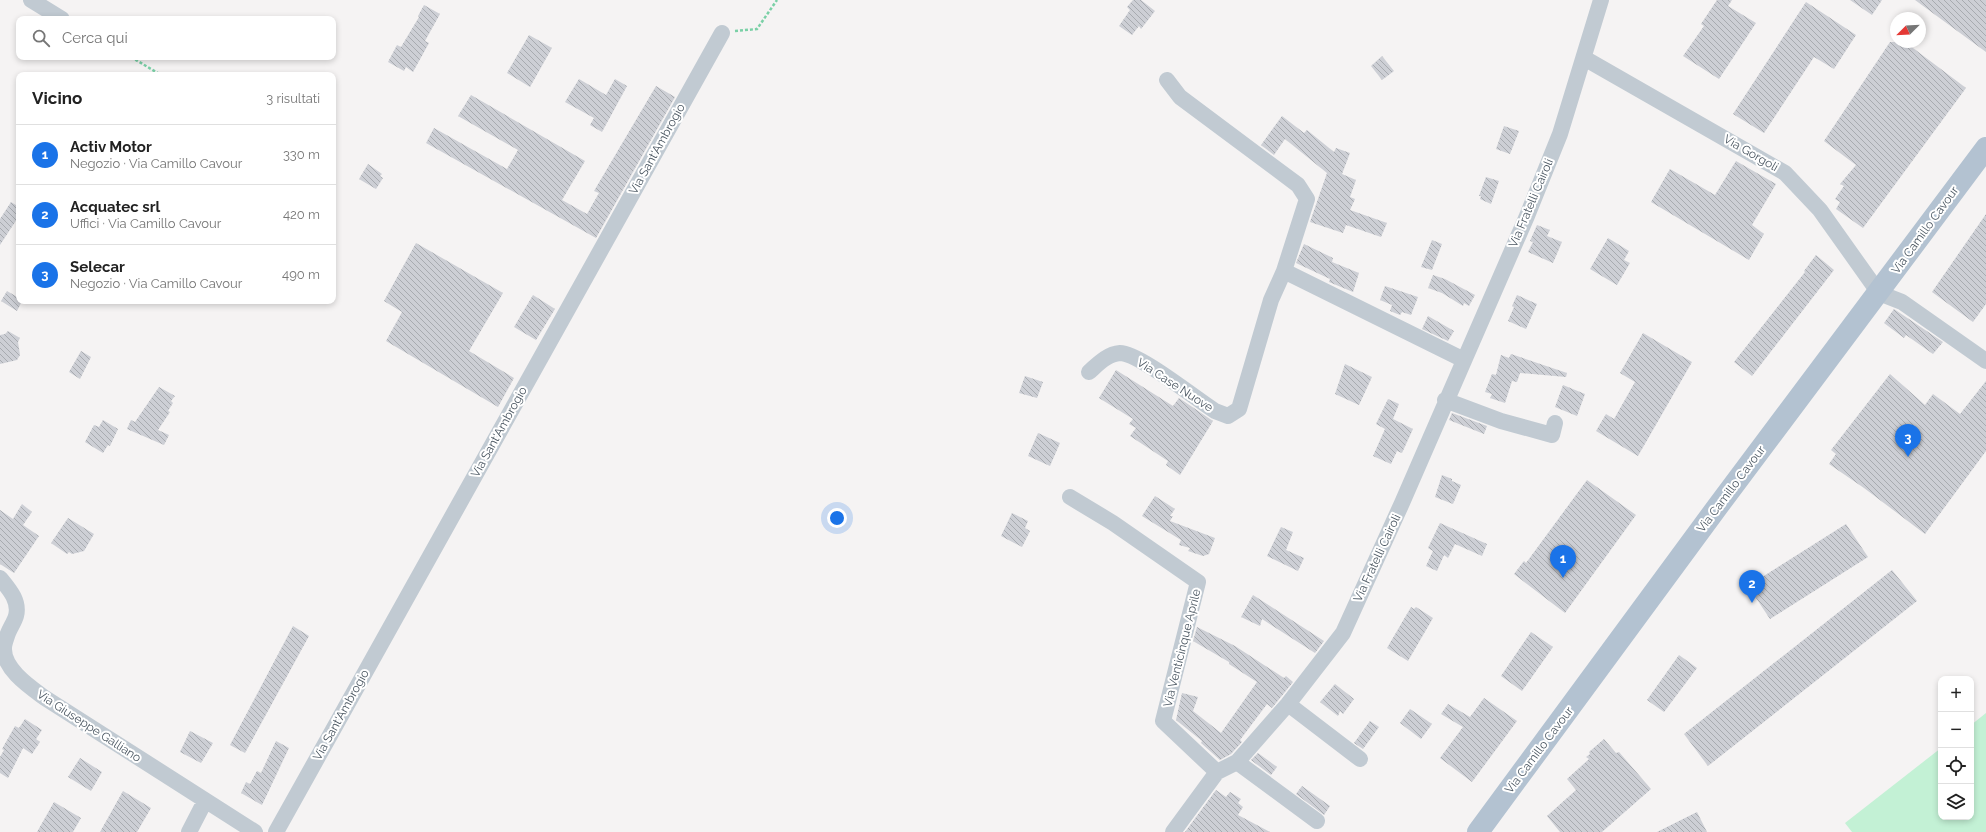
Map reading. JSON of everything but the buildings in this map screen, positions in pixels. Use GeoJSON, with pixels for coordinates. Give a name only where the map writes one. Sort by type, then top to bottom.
{"type":"FeatureCollection","features":[{"type":"Feature","properties":{"kind":"main road","name":"Via Camillo Cavour"},"geometry":{"type":"LineString","coordinates":[[1478,832],[1718,506],[1879,293],[1986,148]]}},
{"type":"Feature","properties":{"kind":"street"},"geometry":{"type":"LineString","coordinates":[[32,0],[57,16]]}},
{"type":"Feature","properties":{"kind":"street","name":"Via Fratelli Cairoli"},"geometry":{"type":"LineString","coordinates":[[1173,832],[1217,772],[1237,762],[1288,704],[1343,633],[1402,503],[1527,216],[1560,134],[1601,0]]}},
{"type":"Feature","properties":{"kind":"street","name":"Via Sant'Ambrogio"},"geometry":{"type":"LineString","coordinates":[[276,832],[722,33]]}},
{"type":"Feature","properties":{"kind":"street","name":"Via Gorgoli"},"geometry":{"type":"LineString","coordinates":[[1584,58],[1785,173],[1820,210],[1879,293]]}},
{"type":"Feature","properties":{"kind":"street","name":"Via Case Nuove"},"geometry":{"type":"LineString","coordinates":[[1089,372],[1105,358],[1120,353],[1138,359],[1214,411],[1228,416],[1239,409],[1271,300],[1284,271],[1307,199],[1298,185],[1180,97],[1167,80]]}},
{"type":"Feature","properties":{"kind":"street"},"geometry":{"type":"LineString","coordinates":[[1284,271],[1464,360]]}},
{"type":"Feature","properties":{"kind":"street"},"geometry":{"type":"LineString","coordinates":[[1879,293],[1902,302],[1986,360]]}},
{"type":"Feature","properties":{"kind":"street"},"geometry":{"type":"LineString","coordinates":[[1446,400],[1501,421],[1552,435],[1555,423]]}},
{"type":"Feature","properties":{"kind":"street","name":"Via Venticinque Aprile"},"geometry":{"type":"LineString","coordinates":[[1070,497],[1113,522],[1198,582],[1163,721],[1217,772]]}},
{"type":"Feature","properties":{"kind":"street","name":"Via Giuseppe Galliano"},"geometry":{"type":"LineString","coordinates":[[0,578],[13,595],[17,606],[16,616],[8,631],[4,648],[8,662],[20,679],[45,698],[255,832]]}},
{"type":"Feature","properties":{"kind":"street"},"geometry":{"type":"LineString","coordinates":[[1288,704],[1360,759]]}},
{"type":"Feature","properties":{"kind":"street"},"geometry":{"type":"LineString","coordinates":[[1237,762],[1317,821]]}},
{"type":"Feature","properties":{"kind":"street"},"geometry":{"type":"LineString","coordinates":[[189,832],[205,801]]}},
{"type":"Feature","properties":{"kind":"path"},"geometry":{"type":"LineString","coordinates":[[722,33],[757,29],[777,0]]}},
{"type":"Feature","properties":{"kind":"path"},"geometry":{"type":"LineString","coordinates":[[136,60],[156,72]]}},
{"type":"Feature","properties":{"kind":"green space"},"geometry":{"type":"Polygon","coordinates":[[[1986,713],[1986,832],[1852,832],[1845,823],[1938,750],[1938,820],[1974,820],[1974,723],[1986,713]]]}},
{"type":"Feature","properties":{"kind":"place","name":"Selecar"},"geometry":{"type":"Point","coordinates":[1908,457]}},
{"type":"Feature","properties":{"kind":"place","name":"Activ Motor"},"geometry":{"type":"Point","coordinates":[1563,578]}},
{"type":"Feature","properties":{"kind":"place","name":"Acquatec srl"},"geometry":{"type":"Point","coordinates":[1752,603]}}]}
